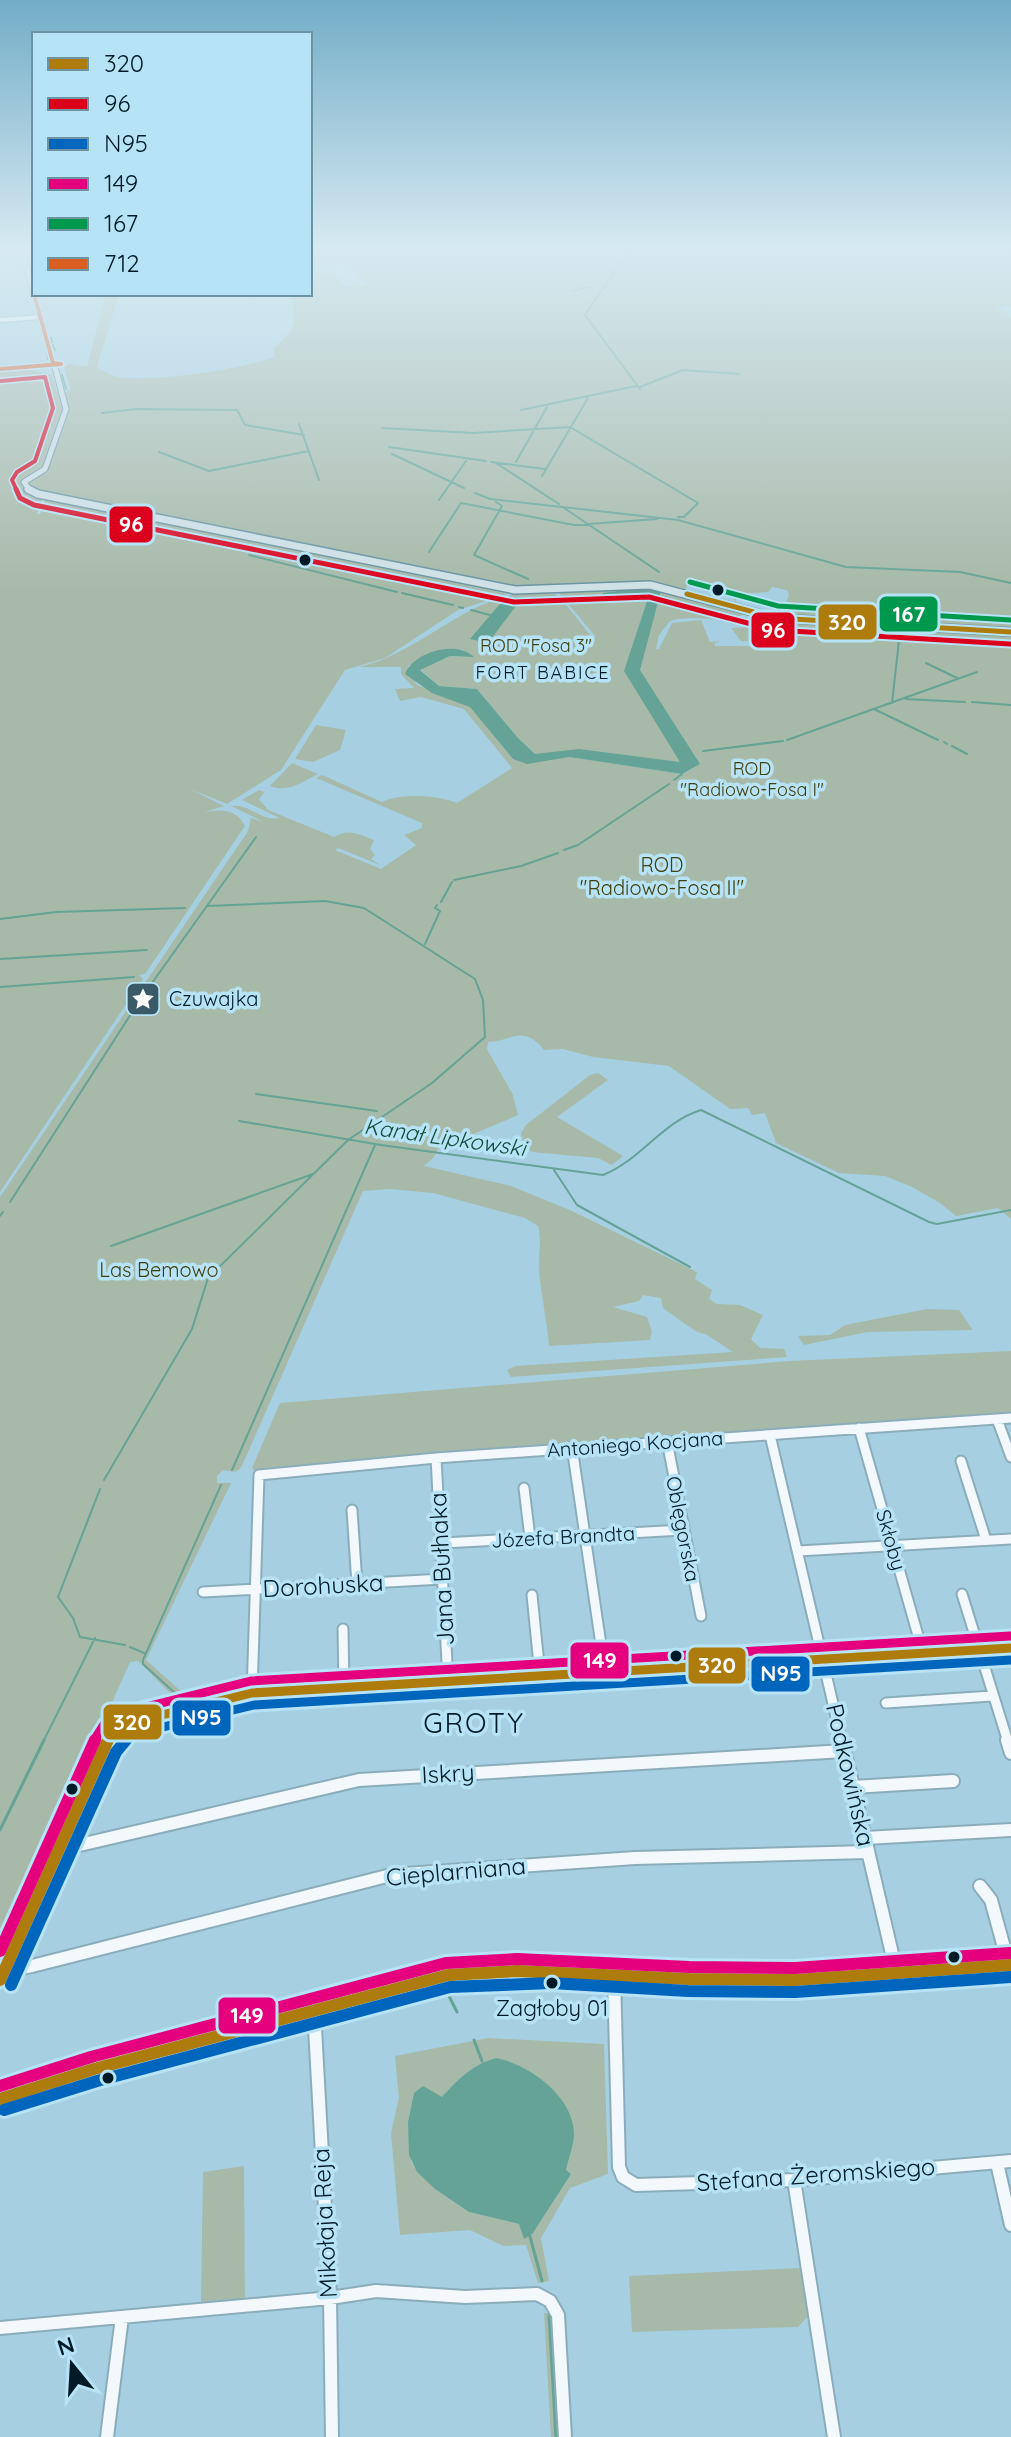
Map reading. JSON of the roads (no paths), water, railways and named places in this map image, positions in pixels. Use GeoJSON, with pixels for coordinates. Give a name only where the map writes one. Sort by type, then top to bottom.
{"type":"FeatureCollection","features":[{"type":"Feature","properties":{"kind":"main road"},"geometry":{"type":"LineString","coordinates":[[52,365],[66,409],[45,469],[24,482],[29,490],[515,590],[650,585],[776,618],[1011,632]]}},
{"type":"Feature","properties":{"kind":"street"},"geometry":{"type":"LineString","coordinates":[[0,369],[52,365]]}},
{"type":"Feature","properties":{"kind":"street"},"geometry":{"type":"LineString","coordinates":[[21,367],[57,375]]}},
{"type":"Feature","properties":{"kind":"street","name":"Antoniego Kocjana"},"geometry":{"type":"LineString","coordinates":[[254,1590],[259,1475],[572,1447],[1011,1418]]}},
{"type":"Feature","properties":{"kind":"street"},"geometry":{"type":"LineString","coordinates":[[997,1419],[1011,1457]]}},
{"type":"Feature","properties":{"kind":"street","name":"Skłoby"},"geometry":{"type":"LineString","coordinates":[[859,1428],[923,1653]]}},
{"type":"Feature","properties":{"kind":"street","name":"Podkowińska"},"geometry":{"type":"LineString","coordinates":[[770,1435],[897,1975]]}},
{"type":"Feature","properties":{"kind":"street","name":"Oblęgorska"},"geometry":{"type":"LineString","coordinates":[[667,1441],[701,1616]]}},
{"type":"Feature","properties":{"kind":"street"},"geometry":{"type":"LineString","coordinates":[[572,1447],[605,1672]]}},
{"type":"Feature","properties":{"kind":"street","name":"Jana Bułhaka"},"geometry":{"type":"LineString","coordinates":[[436,1458],[443,1543],[448,1681]]}},
{"type":"Feature","properties":{"kind":"street"},"geometry":{"type":"LineString","coordinates":[[961,1461],[986,1540]]}},
{"type":"Feature","properties":{"kind":"street"},"geometry":{"type":"LineString","coordinates":[[524,1488],[530,1538]]}},
{"type":"Feature","properties":{"kind":"street"},"geometry":{"type":"LineString","coordinates":[[352,1510],[357,1584]]}},
{"type":"Feature","properties":{"kind":"street","name":"Józefa Brandta"},"geometry":{"type":"LineString","coordinates":[[443,1543],[683,1530]]}},
{"type":"Feature","properties":{"kind":"street"},"geometry":{"type":"LineString","coordinates":[[798,1551],[1011,1539]]}},
{"type":"Feature","properties":{"kind":"street","name":"Dorohuska"},"geometry":{"type":"LineString","coordinates":[[203,1592],[443,1579]]}},
{"type":"Feature","properties":{"kind":"street"},"geometry":{"type":"LineString","coordinates":[[252,1693],[254,1590]]}},
{"type":"Feature","properties":{"kind":"street"},"geometry":{"type":"LineString","coordinates":[[962,1594],[1011,1753]]}},
{"type":"Feature","properties":{"kind":"street"},"geometry":{"type":"LineString","coordinates":[[532,1595],[540,1675]]}},
{"type":"Feature","properties":{"kind":"street"},"geometry":{"type":"LineString","coordinates":[[343,1629],[344,1687]]}},
{"type":"Feature","properties":{"kind":"street"},"geometry":{"type":"LineString","coordinates":[[0,1980],[114,1731],[139,1720],[252,1693],[1011,1648]]}},
{"type":"Feature","properties":{"kind":"street"},"geometry":{"type":"LineString","coordinates":[[886,1703],[992,1696]]}},
{"type":"Feature","properties":{"kind":"street","name":"Iskry"},"geometry":{"type":"LineString","coordinates":[[61,1842],[71,1847],[359,1780],[844,1751]]}},
{"type":"Feature","properties":{"kind":"street"},"geometry":{"type":"LineString","coordinates":[[853,1787],[953,1781]]}},
{"type":"Feature","properties":{"kind":"street"},"geometry":{"type":"LineString","coordinates":[[865,1838],[1011,1830]]}},
{"type":"Feature","properties":{"kind":"street","name":"Cieplarniana"},"geometry":{"type":"LineString","coordinates":[[8,1964],[21,1968],[32,1966],[391,1875],[635,1858],[868,1852]]}},
{"type":"Feature","properties":{"kind":"street"},"geometry":{"type":"LineString","coordinates":[[0,2099],[94,2069],[424,1980],[474,1972],[528,1971],[751,1980],[897,1975],[1010,1966],[991,1900],[980,1886]]}},
{"type":"Feature","properties":{"kind":"street","name":"Stefana Żeromskiego"},"geometry":{"type":"LineString","coordinates":[[614,1976],[619,2167],[623,2177],[636,2185],[794,2180],[1011,2161]]}},
{"type":"Feature","properties":{"kind":"street","name":"Mikołaja Reja"},"geometry":{"type":"LineString","coordinates":[[314,2010],[330,2298],[332,2437]]}},
{"type":"Feature","properties":{"kind":"street"},"geometry":{"type":"LineString","coordinates":[[997,2163],[1011,2225]]}},
{"type":"Feature","properties":{"kind":"street"},"geometry":{"type":"LineString","coordinates":[[794,2180],[834,2437]]}},
{"type":"Feature","properties":{"kind":"street"},"geometry":{"type":"LineString","coordinates":[[0,2328],[330,2298],[376,2291],[465,2297],[537,2294],[550,2301],[558,2315],[565,2437]]}},
{"type":"Feature","properties":{"kind":"street"},"geometry":{"type":"LineString","coordinates":[[107,2437],[122,2317]]}},
{"type":"Feature","properties":{"kind":"waterway"},"geometry":{"type":"LineString","coordinates":[[622,365],[640,389]]}},
{"type":"Feature","properties":{"kind":"waterway"},"geometry":{"type":"LineString","coordinates":[[640,387],[683,370],[739,374]]}},
{"type":"Feature","properties":{"kind":"waterway"},"geometry":{"type":"LineString","coordinates":[[62,375],[66,389]]}},
{"type":"Feature","properties":{"kind":"waterway"},"geometry":{"type":"LineString","coordinates":[[521,410],[636,386]]}},
{"type":"Feature","properties":{"kind":"waterway"},"geometry":{"type":"LineString","coordinates":[[571,427],[588,398]]}},
{"type":"Feature","properties":{"kind":"waterway"},"geometry":{"type":"LineString","coordinates":[[534,429],[547,407]]}},
{"type":"Feature","properties":{"kind":"waterway"},"geometry":{"type":"LineString","coordinates":[[102,413],[136,409],[237,410],[245,425],[303,435]]}},
{"type":"Feature","properties":{"kind":"waterway"},"geometry":{"type":"LineString","coordinates":[[299,424],[303,435]]}},
{"type":"Feature","properties":{"kind":"waterway"},"geometry":{"type":"LineString","coordinates":[[534,429],[571,427]]}},
{"type":"Feature","properties":{"kind":"waterway"},"geometry":{"type":"LineString","coordinates":[[542,476],[571,427]]}},
{"type":"Feature","properties":{"kind":"waterway"},"geometry":{"type":"LineString","coordinates":[[571,427],[698,503],[684,517],[678,517]]}},
{"type":"Feature","properties":{"kind":"waterway"},"geometry":{"type":"LineString","coordinates":[[382,428],[473,433],[534,429]]}},
{"type":"Feature","properties":{"kind":"waterway"},"geometry":{"type":"LineString","coordinates":[[516,462],[534,429]]}},
{"type":"Feature","properties":{"kind":"waterway"},"geometry":{"type":"LineString","coordinates":[[303,435],[309,451]]}},
{"type":"Feature","properties":{"kind":"waterway"},"geometry":{"type":"LineString","coordinates":[[389,447],[468,458]]}},
{"type":"Feature","properties":{"kind":"waterway"},"geometry":{"type":"LineString","coordinates":[[159,452],[209,471],[309,451]]}},
{"type":"Feature","properties":{"kind":"waterway"},"geometry":{"type":"LineString","coordinates":[[309,451],[319,480]]}},
{"type":"Feature","properties":{"kind":"waterway"},"geometry":{"type":"LineString","coordinates":[[392,454],[451,482]]}},
{"type":"Feature","properties":{"kind":"waterway"},"geometry":{"type":"LineString","coordinates":[[451,482],[468,458]]}},
{"type":"Feature","properties":{"kind":"waterway"},"geometry":{"type":"LineString","coordinates":[[468,458],[486,461]]}},
{"type":"Feature","properties":{"kind":"waterway"},"geometry":{"type":"LineString","coordinates":[[491,462],[545,469]]}},
{"type":"Feature","properties":{"kind":"waterway"},"geometry":{"type":"LineString","coordinates":[[496,463],[559,504]]}},
{"type":"Feature","properties":{"kind":"waterway"},"geometry":{"type":"LineString","coordinates":[[439,500],[451,482]]}},
{"type":"Feature","properties":{"kind":"waterway"},"geometry":{"type":"LineString","coordinates":[[451,482],[464,488]]}},
{"type":"Feature","properties":{"kind":"waterway"},"geometry":{"type":"LineString","coordinates":[[475,493],[490,499]]}},
{"type":"Feature","properties":{"kind":"waterway"},"geometry":{"type":"LineString","coordinates":[[491,499],[678,520],[846,567],[960,572],[1011,583]]}},
{"type":"Feature","properties":{"kind":"waterway"},"geometry":{"type":"LineString","coordinates":[[496,502],[502,506],[499,510]]}},
{"type":"Feature","properties":{"kind":"waterway"},"geometry":{"type":"LineString","coordinates":[[429,552],[461,503],[499,510]]}},
{"type":"Feature","properties":{"kind":"waterway"},"geometry":{"type":"LineString","coordinates":[[564,508],[588,524]]}},
{"type":"Feature","properties":{"kind":"waterway"},"geometry":{"type":"LineString","coordinates":[[499,510],[574,525],[588,524]]}},
{"type":"Feature","properties":{"kind":"waterway"},"geometry":{"type":"LineString","coordinates":[[499,510],[474,555],[528,579]]}},
{"type":"Feature","properties":{"kind":"waterway"},"geometry":{"type":"LineString","coordinates":[[588,524],[657,519]]}},
{"type":"Feature","properties":{"kind":"waterway"},"geometry":{"type":"LineString","coordinates":[[588,524],[659,572]]}},
{"type":"Feature","properties":{"kind":"waterway"},"geometry":{"type":"LineString","coordinates":[[249,555],[397,592]]}},
{"type":"Feature","properties":{"kind":"waterway"},"geometry":{"type":"LineString","coordinates":[[402,593],[453,605]]}},
{"type":"Feature","properties":{"kind":"waterway"},"geometry":{"type":"LineString","coordinates":[[459,607],[463,608]]}},
{"type":"Feature","properties":{"kind":"waterway"},"geometry":{"type":"LineString","coordinates":[[471,610],[490,615]]}},
{"type":"Feature","properties":{"kind":"waterway"},"geometry":{"type":"LineString","coordinates":[[892,702],[899,640]]}},
{"type":"Feature","properties":{"kind":"waterway"},"geometry":{"type":"LineString","coordinates":[[926,663],[957,678]]}},
{"type":"Feature","properties":{"kind":"waterway"},"geometry":{"type":"LineString","coordinates":[[892,702],[977,672]]}},
{"type":"Feature","properties":{"kind":"waterway"},"geometry":{"type":"LineString","coordinates":[[906,699],[965,702]]}},
{"type":"Feature","properties":{"kind":"waterway"},"geometry":{"type":"LineString","coordinates":[[787,740],[892,702]]}},
{"type":"Feature","properties":{"kind":"waterway"},"geometry":{"type":"LineString","coordinates":[[972,702],[1011,705]]}},
{"type":"Feature","properties":{"kind":"waterway"},"geometry":{"type":"LineString","coordinates":[[874,709],[938,740]]}},
{"type":"Feature","properties":{"kind":"waterway"},"geometry":{"type":"LineString","coordinates":[[703,751],[783,741]]}},
{"type":"Feature","properties":{"kind":"waterway"},"geometry":{"type":"LineString","coordinates":[[952,746],[967,754]]}},
{"type":"Feature","properties":{"kind":"waterway"},"geometry":{"type":"LineString","coordinates":[[674,780],[682,774]]}},
{"type":"Feature","properties":{"kind":"waterway"},"geometry":{"type":"LineString","coordinates":[[564,850],[578,845],[669,784]]}},
{"type":"Feature","properties":{"kind":"waterway"},"geometry":{"type":"LineString","coordinates":[[147,990],[256,837]]}},
{"type":"Feature","properties":{"kind":"waterway"},"geometry":{"type":"LineString","coordinates":[[454,880],[521,866],[558,853]]}},
{"type":"Feature","properties":{"kind":"waterway"},"geometry":{"type":"LineString","coordinates":[[441,902],[452,882]]}},
{"type":"Feature","properties":{"kind":"waterway","name":"Kanał Lipkowski"},"geometry":{"type":"LineString","coordinates":[[208,906],[325,901],[364,908],[475,979],[483,1000],[485,1037],[432,1083],[349,1140]]}},
{"type":"Feature","properties":{"kind":"waterway"},"geometry":{"type":"LineString","coordinates":[[425,944],[440,911],[435,908],[437,905]]}},
{"type":"Feature","properties":{"kind":"waterway","name":"Kanał Lipkowski"},"geometry":{"type":"LineString","coordinates":[[0,919],[56,912],[185,908]]}},
{"type":"Feature","properties":{"kind":"waterway"},"geometry":{"type":"LineString","coordinates":[[0,959],[147,950]]}},
{"type":"Feature","properties":{"kind":"waterway"},"geometry":{"type":"LineString","coordinates":[[0,987],[134,977]]}},
{"type":"Feature","properties":{"kind":"waterway"},"geometry":{"type":"LineString","coordinates":[[10,1202],[140,1000]]}},
{"type":"Feature","properties":{"kind":"waterway"},"geometry":{"type":"LineString","coordinates":[[256,1094],[377,1111]]}},
{"type":"Feature","properties":{"kind":"waterway","name":"Kanał Lipkowski"},"geometry":{"type":"LineString","coordinates":[[349,1140],[603,1175],[629,1160],[675,1123],[701,1110],[929,1222],[937,1224],[1011,1210]]}},
{"type":"Feature","properties":{"kind":"waterway"},"geometry":{"type":"LineString","coordinates":[[239,1121],[349,1140]]}},
{"type":"Feature","properties":{"kind":"waterway"},"geometry":{"type":"LineString","coordinates":[[104,1480],[192,1329],[208,1278],[349,1140]]}},
{"type":"Feature","properties":{"kind":"waterway"},"geometry":{"type":"LineString","coordinates":[[232,1470],[375,1145]]}},
{"type":"Feature","properties":{"kind":"waterway"},"geometry":{"type":"LineString","coordinates":[[554,1170],[577,1205],[690,1267]]}},
{"type":"Feature","properties":{"kind":"waterway"},"geometry":{"type":"LineString","coordinates":[[111,1246],[313,1174]]}},
{"type":"Feature","properties":{"kind":"waterway"},"geometry":{"type":"LineString","coordinates":[[0,1216],[3,1212]]}},
{"type":"Feature","properties":{"kind":"waterway"},"geometry":{"type":"LineString","coordinates":[[176,1694],[143,1664],[143,1660],[221,1485]]}},
{"type":"Feature","properties":{"kind":"waterway"},"geometry":{"type":"LineString","coordinates":[[94,1640],[80,1637],[73,1618],[58,1597],[100,1489]]}},
{"type":"Feature","properties":{"kind":"waterway"},"geometry":{"type":"LineString","coordinates":[[44,1740],[94,1640]]}},
{"type":"Feature","properties":{"kind":"waterway"},"geometry":{"type":"LineString","coordinates":[[94,1640],[125,1645]]}},
{"type":"Feature","properties":{"kind":"waterway"},"geometry":{"type":"LineString","coordinates":[[130,1647],[144,1653]]}},
{"type":"Feature","properties":{"kind":"waterway"},"geometry":{"type":"LineString","coordinates":[[0,1830],[44,1740]]}},
{"type":"Feature","properties":{"kind":"waterway"},"geometry":{"type":"LineString","coordinates":[[446,1990],[457,2012]]}},
{"type":"Feature","properties":{"kind":"waterway"},"geometry":{"type":"LineString","coordinates":[[474,2040],[482,2061]]}},
{"type":"Feature","properties":{"kind":"waterway"},"geometry":{"type":"LineString","coordinates":[[529,2233],[542,2281]]}},
{"type":"Feature","properties":{"kind":"waterway"},"geometry":{"type":"LineString","coordinates":[[549,2315],[556,2437]]}},
{"type":"Feature","properties":{"kind":"place","name":"Czuwajka"},"geometry":{"type":"Point","coordinates":[143,999]}},
{"type":"Feature","properties":{"kind":"place","name":"Zagłoby 01"},"geometry":{"type":"Point","coordinates":[552,1983]}},
{"type":"Feature","properties":{"kind":"district","name":"FORT BABICE"},"geometry":{"type":"Point","coordinates":[543,673]}},
{"type":"Feature","properties":{"kind":"district","name":"GROTY"},"geometry":{"type":"Point","coordinates":[474,1723]}},
{"type":"Feature","properties":{"kind":"park label","name":"ROD \"Fosa 3\""},"geometry":{"type":"Point","coordinates":[536,646]}},
{"type":"Feature","properties":{"kind":"park label","name":"ROD \"Radiowo-Fosa I\""},"geometry":{"type":"Point","coordinates":[752,779]}},
{"type":"Feature","properties":{"kind":"park label","name":"ROD \"Radiowo-Fosa II\""},"geometry":{"type":"Point","coordinates":[662,876]}},
{"type":"Feature","properties":{"kind":"park label","name":"Las Bemowo"},"geometry":{"type":"Point","coordinates":[159,1270]}}]}
